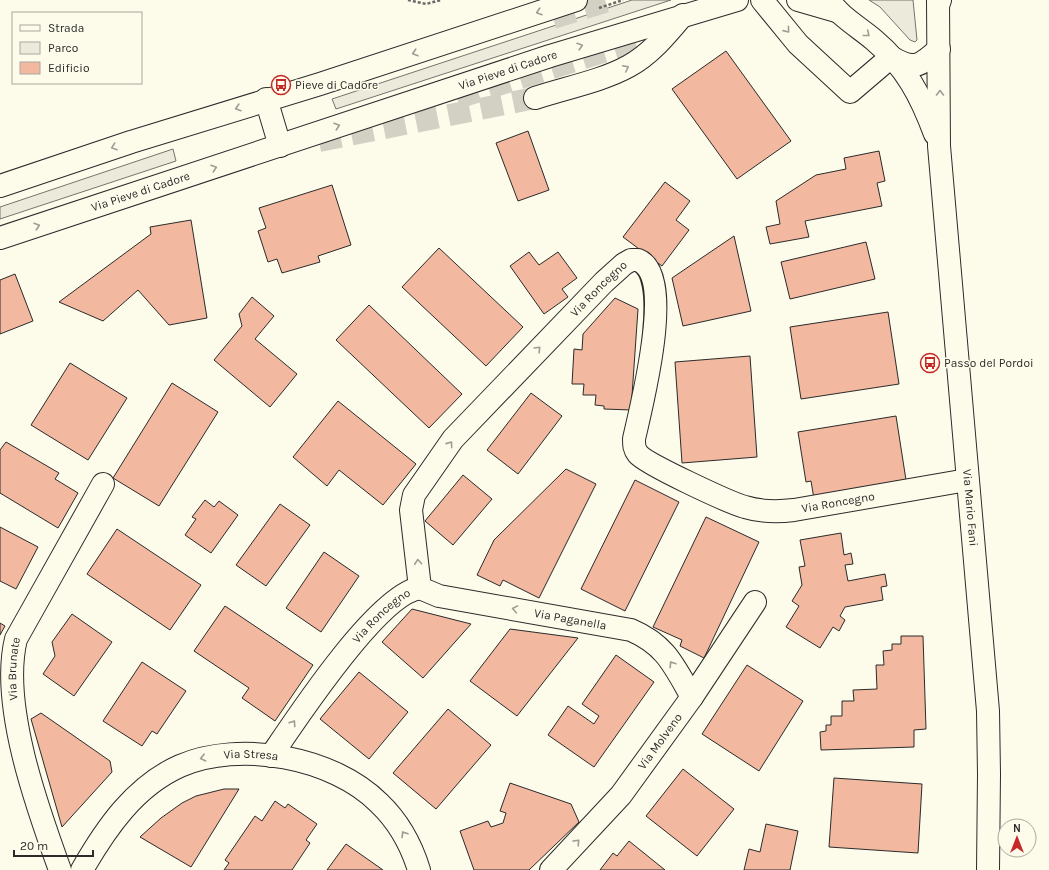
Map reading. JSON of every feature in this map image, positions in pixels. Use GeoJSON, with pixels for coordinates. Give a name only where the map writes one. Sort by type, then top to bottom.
{"type":"FeatureCollection","features":[{"type":"Feature","properties":{"kind":"main road"},"geometry":{"type":"LineString","coordinates":[[0,186],[137,140],[327,81],[576,0]]}},
{"type":"Feature","properties":{"kind":"main road","name":"Via Pieve di Cadore"},"geometry":{"type":"LineString","coordinates":[[0,238],[550,56],[737,0]]}},
{"type":"Feature","properties":{"kind":"main road"},"geometry":{"type":"LineString","coordinates":[[762,0],[798,44],[850,92],[891,57]]}},
{"type":"Feature","properties":{"kind":"main road"},"geometry":{"type":"LineString","coordinates":[[798,0],[832,6],[875,40],[891,57],[919,93],[939,146]]}},
{"type":"Feature","properties":{"kind":"main road"},"geometry":{"type":"LineString","coordinates":[[939,1],[939,146]]}},
{"type":"Feature","properties":{"kind":"main road"},"geometry":{"type":"LineString","coordinates":[[536,98],[630,66],[661,41],[683,16]]}},
{"type":"Feature","properties":{"kind":"main road"},"geometry":{"type":"LineString","coordinates":[[891,57],[904,64],[915,66],[925,62],[939,49]]}},
{"type":"Feature","properties":{"kind":"main road"},"geometry":{"type":"LineString","coordinates":[[266,100],[280,146]]}},
{"type":"Feature","properties":{"kind":"main road","name":"Via Mario Fani"},"geometry":{"type":"LineString","coordinates":[[939,146],[988,711],[988,870]]}},
{"type":"Feature","properties":{"kind":"main road","name":"Via Roncegno"},"geometry":{"type":"LineString","coordinates":[[271,756],[310,699],[355,641],[395,601],[408,591],[420,588],[411,510],[414,495],[453,439],[604,282],[620,267],[631,260],[642,262],[648,268],[652,275],[655,292],[655,334],[634,439],[634,448],[641,456],[662,469],[743,507],[761,511],[794,510],[967,480]]}},
{"type":"Feature","properties":{"kind":"main road","name":"Via Brunate"},"geometry":{"type":"LineString","coordinates":[[60,870],[43,826],[22,759],[5,679],[16,639],[103,484]]}},
{"type":"Feature","properties":{"kind":"main road","name":"Via Paganella"},"geometry":{"type":"LineString","coordinates":[[420,588],[439,596],[631,630],[649,639],[664,652],[692,697]]}},
{"type":"Feature","properties":{"kind":"main road","name":"Via Molveno"},"geometry":{"type":"LineString","coordinates":[[550,870],[621,795],[692,697],[755,602]]}},
{"type":"Feature","properties":{"kind":"main road","name":"Via Stresa"},"geometry":{"type":"LineString","coordinates":[[82,870],[114,819],[143,789],[172,770],[198,759],[224,754],[271,756],[321,768],[349,781],[367,792],[388,812],[408,840],[419,870]]}},
{"type":"Feature","properties":{"kind":"path"},"geometry":{"type":"LineString","coordinates":[[408,0],[426,4],[441,0]]}},
{"type":"Feature","properties":{"kind":"green space"},"geometry":{"type":"Polygon","coordinates":[[[632,0],[671,0],[336,109],[332,99],[632,0]]]}},
{"type":"Feature","properties":{"kind":"green space"},"geometry":{"type":"Polygon","coordinates":[[[869,0],[913,0],[917,40],[915,42],[910,40],[880,7],[869,0]]]}},
{"type":"Feature","properties":{"kind":"green space"},"geometry":{"type":"Polygon","coordinates":[[[173,149],[176,161],[0,219],[0,207],[173,149]]]}},
{"type":"Feature","properties":{"kind":"building"},"geometry":{"type":"Polygon","coordinates":[[[726,51],[791,141],[737,179],[672,89],[726,51]]]}},
{"type":"Feature","properties":{"kind":"building"},"geometry":{"type":"Polygon","coordinates":[[[528,131],[549,190],[518,201],[496,143],[528,131]]]}},
{"type":"Feature","properties":{"kind":"building"},"geometry":{"type":"Polygon","coordinates":[[[879,151],[885,181],[877,183],[882,206],[805,221],[809,237],[770,244],[766,227],[780,224],[776,201],[816,175],[846,169],[844,158],[879,151]]]}},
{"type":"Feature","properties":{"kind":"building"},"geometry":{"type":"Polygon","coordinates":[[[665,182],[690,201],[676,220],[689,230],[662,266],[623,237],[665,182]]]}},
{"type":"Feature","properties":{"kind":"building"},"geometry":{"type":"Polygon","coordinates":[[[332,185],[351,245],[318,256],[320,262],[282,273],[277,259],[268,262],[258,231],[266,228],[259,208],[332,185]]]}},
{"type":"Feature","properties":{"kind":"building"},"geometry":{"type":"Polygon","coordinates":[[[191,220],[207,318],[169,325],[138,290],[103,321],[59,302],[151,234],[150,227],[191,220]]]}},
{"type":"Feature","properties":{"kind":"building"},"geometry":{"type":"Polygon","coordinates":[[[734,236],[751,311],[683,326],[672,278],[734,236]]]}},
{"type":"Feature","properties":{"kind":"building"},"geometry":{"type":"Polygon","coordinates":[[[866,242],[875,279],[790,299],[781,262],[866,242]]]}},
{"type":"Feature","properties":{"kind":"building"},"geometry":{"type":"Polygon","coordinates":[[[439,248],[523,327],[486,366],[402,287],[439,248]]]}},
{"type":"Feature","properties":{"kind":"building"},"geometry":{"type":"Polygon","coordinates":[[[529,252],[539,265],[558,252],[577,278],[562,289],[568,297],[544,314],[510,266],[529,252]]]}},
{"type":"Feature","properties":{"kind":"building"},"geometry":{"type":"Polygon","coordinates":[[[15,274],[33,321],[0,334],[0,280],[15,274]]]}},
{"type":"Feature","properties":{"kind":"building"},"geometry":{"type":"Polygon","coordinates":[[[252,297],[274,316],[255,339],[297,374],[270,407],[214,360],[242,326],[239,314],[252,297]]]}},
{"type":"Feature","properties":{"kind":"building"},"geometry":{"type":"Polygon","coordinates":[[[615,298],[638,309],[631,410],[604,409],[604,406],[595,405],[596,395],[583,395],[584,384],[572,384],[574,349],[582,350],[583,334],[615,298]]]}},
{"type":"Feature","properties":{"kind":"building"},"geometry":{"type":"Polygon","coordinates":[[[369,305],[462,394],[429,428],[336,340],[369,305]]]}},
{"type":"Feature","properties":{"kind":"building"},"geometry":{"type":"Polygon","coordinates":[[[888,312],[899,384],[801,399],[790,327],[888,312]]]}},
{"type":"Feature","properties":{"kind":"building"},"geometry":{"type":"Polygon","coordinates":[[[750,356],[757,457],[682,463],[675,362],[750,356]]]}},
{"type":"Feature","properties":{"kind":"building"},"geometry":{"type":"Polygon","coordinates":[[[70,363],[127,398],[88,460],[31,425],[70,363]]]}},
{"type":"Feature","properties":{"kind":"building"},"geometry":{"type":"Polygon","coordinates":[[[172,383],[218,412],[159,506],[113,478],[172,383]]]}},
{"type":"Feature","properties":{"kind":"building"},"geometry":{"type":"Polygon","coordinates":[[[531,393],[562,416],[518,474],[487,450],[531,393]]]}},
{"type":"Feature","properties":{"kind":"building"},"geometry":{"type":"Polygon","coordinates":[[[338,401],[416,464],[383,505],[339,470],[327,486],[293,457],[338,401]]]}},
{"type":"Feature","properties":{"kind":"building"},"geometry":{"type":"Polygon","coordinates":[[[896,416],[906,480],[814,499],[811,481],[806,482],[798,432],[896,416]]]}},
{"type":"Feature","properties":{"kind":"building"},"geometry":{"type":"Polygon","coordinates":[[[6,442],[59,473],[55,479],[78,493],[58,528],[0,493],[0,450],[6,442]]]}},
{"type":"Feature","properties":{"kind":"building"},"geometry":{"type":"Polygon","coordinates":[[[566,469],[596,484],[539,598],[503,580],[500,586],[477,575],[494,540],[566,469]]]}},
{"type":"Feature","properties":{"kind":"building"},"geometry":{"type":"Polygon","coordinates":[[[463,475],[492,499],[453,545],[425,521],[463,475]]]}},
{"type":"Feature","properties":{"kind":"building"},"geometry":{"type":"Polygon","coordinates":[[[635,480],[679,502],[625,611],[581,589],[635,480]]]}},
{"type":"Feature","properties":{"kind":"building"},"geometry":{"type":"Polygon","coordinates":[[[205,500],[214,507],[219,501],[238,515],[211,553],[185,535],[196,519],[192,517],[205,500]]]}},
{"type":"Feature","properties":{"kind":"building"},"geometry":{"type":"Polygon","coordinates":[[[280,504],[310,525],[266,586],[236,565],[280,504]]]}},
{"type":"Feature","properties":{"kind":"building"},"geometry":{"type":"Polygon","coordinates":[[[706,517],[759,542],[704,658],[680,646],[682,640],[653,627],[706,517]]]}},
{"type":"Feature","properties":{"kind":"building"},"geometry":{"type":"Polygon","coordinates":[[[0,527],[38,547],[16,589],[0,581],[0,527]]]}},
{"type":"Feature","properties":{"kind":"building"},"geometry":{"type":"Polygon","coordinates":[[[117,529],[201,585],[170,630],[87,574],[117,529]]]}},
{"type":"Feature","properties":{"kind":"building"},"geometry":{"type":"Polygon","coordinates":[[[841,533],[844,555],[851,553],[853,564],[845,565],[848,581],[885,574],[887,586],[881,587],[883,600],[845,607],[840,616],[845,620],[839,631],[833,627],[820,648],[786,627],[799,606],[792,601],[802,585],[799,567],[805,566],[800,540],[841,533]]]}},
{"type":"Feature","properties":{"kind":"building"},"geometry":{"type":"Polygon","coordinates":[[[324,552],[359,576],[321,632],[286,608],[324,552]]]}},
{"type":"Feature","properties":{"kind":"building"},"geometry":{"type":"Polygon","coordinates":[[[225,606],[313,665],[275,721],[242,698],[249,688],[194,651],[225,606]]]}},
{"type":"Feature","properties":{"kind":"building"},"geometry":{"type":"Polygon","coordinates":[[[412,609],[471,624],[423,678],[382,642],[412,609]]]}},
{"type":"Feature","properties":{"kind":"building"},"geometry":{"type":"Polygon","coordinates":[[[72,614],[112,642],[74,696],[43,674],[55,656],[52,642],[72,614]]]}},
{"type":"Feature","properties":{"kind":"building"},"geometry":{"type":"Polygon","coordinates":[[[0,623],[5,626],[0,635],[0,623]]]}},
{"type":"Feature","properties":{"kind":"building"},"geometry":{"type":"Polygon","coordinates":[[[510,629],[578,638],[517,716],[470,681],[510,629]]]}},
{"type":"Feature","properties":{"kind":"building"},"geometry":{"type":"Polygon","coordinates":[[[901,636],[923,636],[926,729],[914,730],[914,747],[821,750],[820,732],[826,731],[826,725],[831,725],[831,716],[842,716],[842,701],[854,701],[853,690],[877,689],[876,665],[884,665],[883,651],[892,650],[892,644],[901,644],[901,636]]]}},
{"type":"Feature","properties":{"kind":"building"},"geometry":{"type":"Polygon","coordinates":[[[616,655],[654,682],[594,767],[548,735],[568,706],[594,724],[599,716],[582,704],[616,655]]]}},
{"type":"Feature","properties":{"kind":"building"},"geometry":{"type":"Polygon","coordinates":[[[142,662],[186,691],[157,734],[152,731],[142,746],[103,721],[142,662]]]}},
{"type":"Feature","properties":{"kind":"building"},"geometry":{"type":"Polygon","coordinates":[[[747,665],[803,701],[759,771],[702,734],[747,665]]]}},
{"type":"Feature","properties":{"kind":"building"},"geometry":{"type":"Polygon","coordinates":[[[359,672],[408,712],[369,759],[320,719],[359,672]]]}},
{"type":"Feature","properties":{"kind":"building"},"geometry":{"type":"Polygon","coordinates":[[[448,709],[491,745],[436,809],[393,773],[448,709]]]}},
{"type":"Feature","properties":{"kind":"building"},"geometry":{"type":"Polygon","coordinates":[[[41,713],[110,761],[112,772],[62,827],[31,719],[41,713]]]}},
{"type":"Feature","properties":{"kind":"building"},"geometry":{"type":"Polygon","coordinates":[[[683,769],[734,809],[697,856],[646,816],[683,769]]]}},
{"type":"Feature","properties":{"kind":"building"},"geometry":{"type":"Polygon","coordinates":[[[834,778],[922,784],[918,853],[829,847],[834,778]]]}},
{"type":"Feature","properties":{"kind":"building"},"geometry":{"type":"Polygon","coordinates":[[[510,783],[571,804],[579,822],[529,870],[474,870],[460,831],[488,821],[491,827],[503,823],[506,813],[500,811],[510,783]]]}},
{"type":"Feature","properties":{"kind":"building"},"geometry":{"type":"Polygon","coordinates":[[[224,789],[239,789],[191,867],[140,837],[161,818],[182,803],[196,796],[224,789]]]}},
{"type":"Feature","properties":{"kind":"building"},"geometry":{"type":"Polygon","coordinates":[[[275,801],[285,808],[288,804],[317,824],[306,840],[310,843],[292,870],[224,870],[229,863],[225,860],[255,816],[262,821],[275,801]]]}},
{"type":"Feature","properties":{"kind":"building"},"geometry":{"type":"Polygon","coordinates":[[[766,824],[798,831],[790,870],[744,870],[749,849],[760,852],[766,824]]]}},
{"type":"Feature","properties":{"kind":"building"},"geometry":{"type":"Polygon","coordinates":[[[629,841],[665,870],[600,870],[613,853],[617,856],[629,841]]]}},
{"type":"Feature","properties":{"kind":"building"},"geometry":{"type":"Polygon","coordinates":[[[346,844],[383,870],[327,870],[346,844]]]}},
{"type":"Feature","properties":{"kind":"tunnel"},"geometry":{"type":"LineString","coordinates":[[553,18],[611,0]]}},
{"type":"Feature","properties":{"kind":"tunnel"},"geometry":{"type":"LineString","coordinates":[[457,98],[657,35]]}},
{"type":"Feature","properties":{"kind":"tunnel"},"geometry":{"type":"LineString","coordinates":[[319,141],[535,98]]}},
{"type":"Feature","properties":{"kind":"place","name":"Pieve di Cadore"},"geometry":{"type":"Point","coordinates":[281,85]}},
{"type":"Feature","properties":{"kind":"place","name":"Passo del Pordoi"},"geometry":{"type":"Point","coordinates":[930,363]}}]}
